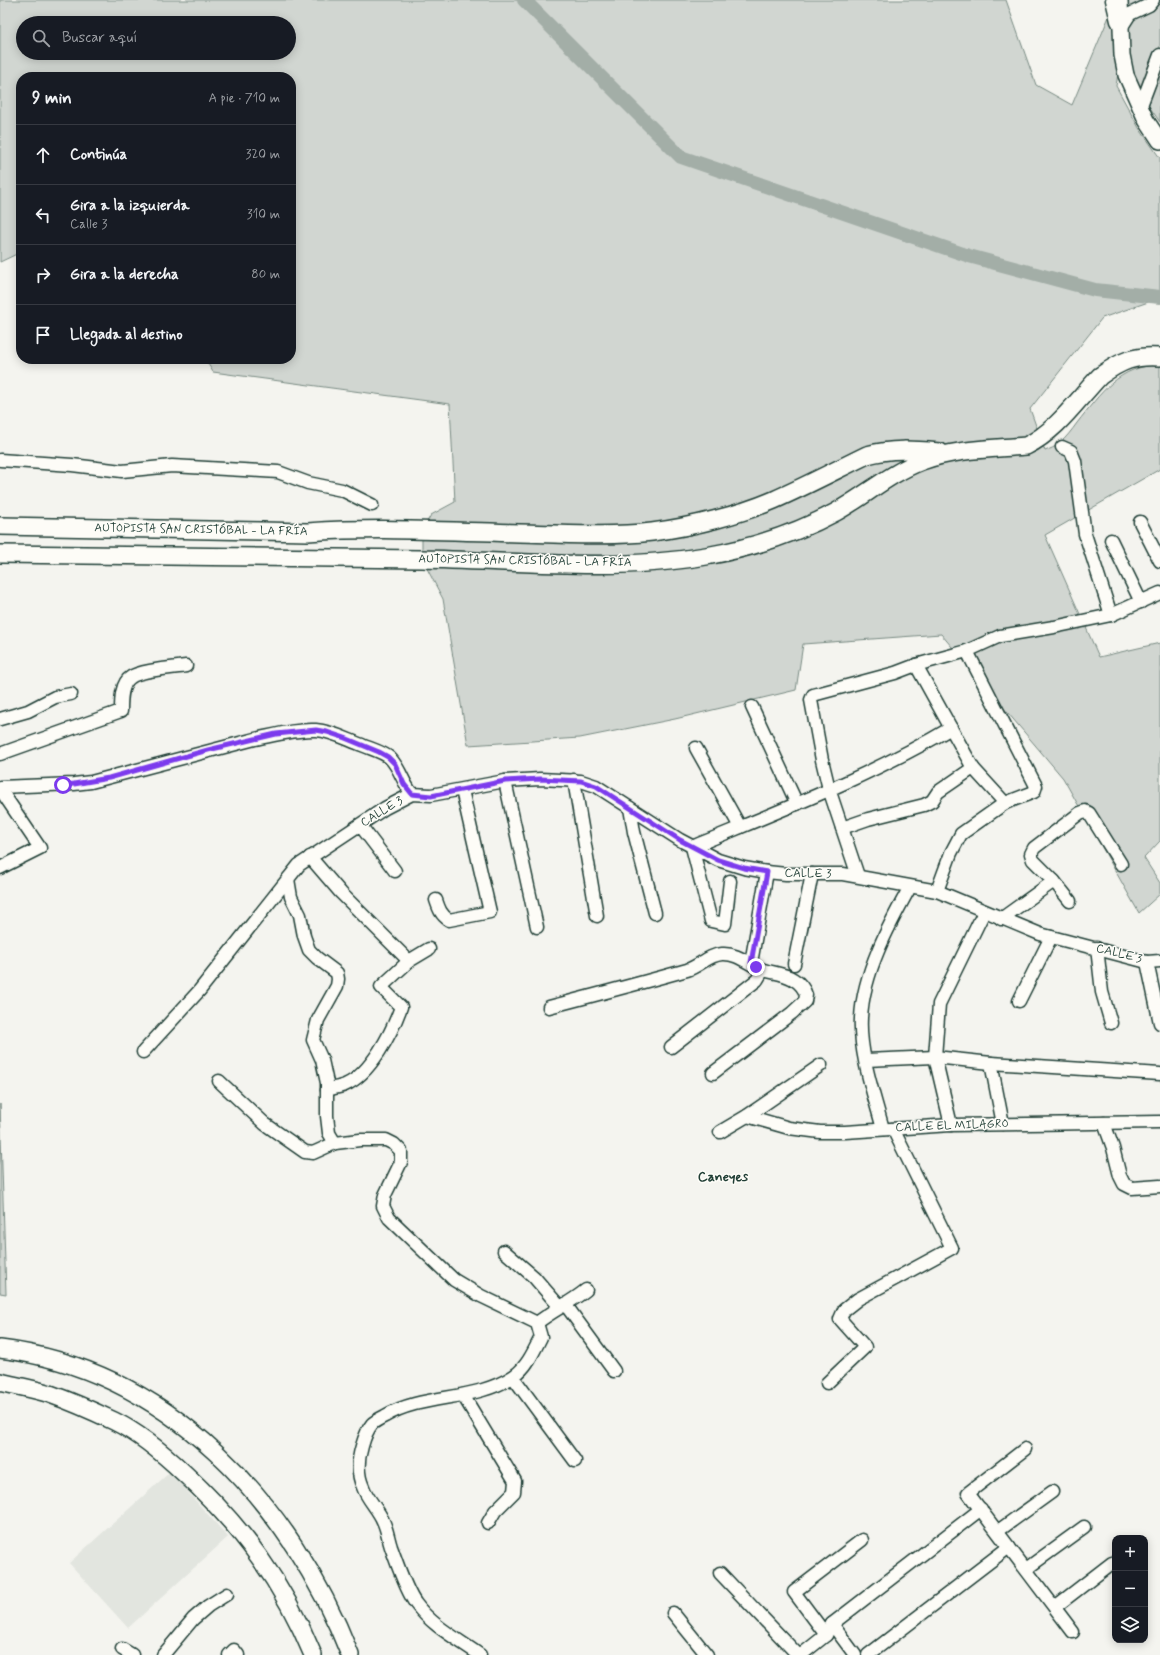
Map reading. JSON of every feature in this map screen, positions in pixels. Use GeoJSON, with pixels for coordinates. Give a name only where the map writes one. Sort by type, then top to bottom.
{"type":"FeatureCollection","features":[{"type":"Feature","properties":{"kind":"highway"},"geometry":{"type":"LineString","coordinates":[[949,453],[1026,446],[1050,430],[1100,376],[1136,357],[1160,357]]}},
{"type":"Feature","properties":{"kind":"highway","name":"AUTOPISTA SAN CRISTÓBAL - LA FRÍA"},"geometry":{"type":"LineString","coordinates":[[0,526],[308,532],[346,529],[583,535],[629,534],[676,528],[729,515],[773,500],[867,455],[882,451],[914,450],[949,453]]}},
{"type":"Feature","properties":{"kind":"highway","name":"AUTOPISTA SAN CRISTÓBAL - LA FRÍA"},"geometry":{"type":"LineString","coordinates":[[0,554],[139,557],[422,559],[600,565],[656,563],[758,544],[799,530],[841,509],[901,470],[919,462],[949,453]]}},
{"type":"Feature","properties":{"kind":"highway"},"geometry":{"type":"LineString","coordinates":[[0,1348],[57,1360],[110,1379],[152,1403],[201,1438],[263,1502],[282,1528],[312,1574],[337,1623],[350,1655]]}},
{"type":"Feature","properties":{"kind":"highway"},"geometry":{"type":"LineString","coordinates":[[0,1382],[51,1395],[115,1422],[148,1442],[172,1462],[218,1507],[255,1550],[279,1586],[302,1629],[313,1655]]}},
{"type":"Feature","properties":{"kind":"main road"},"geometry":{"type":"LineString","coordinates":[[1120,0],[1122,55],[1126,75],[1146,120],[1160,141]]}},
{"type":"Feature","properties":{"kind":"street"},"geometry":{"type":"LineString","coordinates":[[1112,0],[1116,21],[1121,28],[1130,14],[1150,5],[1153,0]]}},
{"type":"Feature","properties":{"kind":"street"},"geometry":{"type":"LineString","coordinates":[[1140,108],[1160,55]]}},
{"type":"Feature","properties":{"kind":"street"},"geometry":{"type":"LineString","coordinates":[[1062,447],[1071,451],[1075,461],[1085,534],[1110,615]]}},
{"type":"Feature","properties":{"kind":"street"},"geometry":{"type":"LineString","coordinates":[[0,460],[72,465],[122,471],[172,466],[278,472],[308,483],[342,490],[372,505]]}},
{"type":"Feature","properties":{"kind":"street"},"geometry":{"type":"LineString","coordinates":[[1140,522],[1160,561]]}},
{"type":"Feature","properties":{"kind":"street"},"geometry":{"type":"LineString","coordinates":[[1111,540],[1141,602]]}},
{"type":"Feature","properties":{"kind":"street"},"geometry":{"type":"LineString","coordinates":[[858,876],[829,789],[811,700],[813,696],[895,674],[916,665],[967,651],[1000,636],[1054,627],[1110,615],[1160,593]]}},
{"type":"Feature","properties":{"kind":"street"},"geometry":{"type":"LineString","coordinates":[[937,891],[951,853],[961,834],[1005,803],[1034,792],[1036,786],[967,651]]}},
{"type":"Feature","properties":{"kind":"street"},"geometry":{"type":"LineString","coordinates":[[916,665],[973,768],[1005,803]]}},
{"type":"Feature","properties":{"kind":"street"},"geometry":{"type":"LineString","coordinates":[[0,754],[121,711],[121,697],[125,686],[131,677],[141,673],[186,666]]}},
{"type":"Feature","properties":{"kind":"street"},"geometry":{"type":"LineString","coordinates":[[0,719],[28,711],[55,697],[71,694]]}},
{"type":"Feature","properties":{"kind":"street"},"geometry":{"type":"LineString","coordinates":[[752,708],[797,804]]}},
{"type":"Feature","properties":{"kind":"street"},"geometry":{"type":"LineString","coordinates":[[730,881],[725,924],[711,921],[692,847],[797,804],[895,760],[950,728]]}},
{"type":"Feature","properties":{"kind":"street"},"geometry":{"type":"LineString","coordinates":[[0,788],[91,782],[276,734],[316,730],[345,738],[388,757],[395,764],[404,784],[412,794]]}},
{"type":"Feature","properties":{"kind":"street"},"geometry":{"type":"LineString","coordinates":[[696,748],[740,827]]}},
{"type":"Feature","properties":{"kind":"street"},"geometry":{"type":"LineString","coordinates":[[842,828],[932,801],[938,792],[973,768]]}},
{"type":"Feature","properties":{"kind":"street","name":"CALLE 3"},"geometry":{"type":"LineString","coordinates":[[143,1052],[199,991],[299,865],[385,808],[412,794],[431,796],[505,781],[540,779],[574,780],[596,786],[692,847],[718,860],[744,868],[786,874],[843,874],[937,891],[970,904],[1001,919],[1051,937],[1147,962],[1160,961]]}},
{"type":"Feature","properties":{"kind":"street"},"geometry":{"type":"LineString","coordinates":[[574,780],[598,916]]}},
{"type":"Feature","properties":{"kind":"street"},"geometry":{"type":"LineString","coordinates":[[505,781],[537,927]]}},
{"type":"Feature","properties":{"kind":"street"},"geometry":{"type":"LineString","coordinates":[[0,788],[40,848],[0,868]]}},
{"type":"Feature","properties":{"kind":"street"},"geometry":{"type":"LineString","coordinates":[[436,900],[439,911],[449,920],[490,912],[462,790]]}},
{"type":"Feature","properties":{"kind":"street"},"geometry":{"type":"LineString","coordinates":[[630,808],[634,832],[655,913]]}},
{"type":"Feature","properties":{"kind":"street"},"geometry":{"type":"LineString","coordinates":[[1070,901],[1054,881],[1033,860],[1031,851],[1082,812],[1089,813],[1121,864]]}},
{"type":"Feature","properties":{"kind":"street"},"geometry":{"type":"LineString","coordinates":[[360,825],[396,871]]}},
{"type":"Feature","properties":{"kind":"street"},"geometry":{"type":"LineString","coordinates":[[310,857],[341,893],[409,961]]}},
{"type":"Feature","properties":{"kind":"street"},"geometry":{"type":"LineString","coordinates":[[751,963],[767,872]]}},
{"type":"Feature","properties":{"kind":"street"},"geometry":{"type":"LineString","coordinates":[[794,964],[812,874]]}},
{"type":"Feature","properties":{"kind":"street"},"geometry":{"type":"LineString","coordinates":[[288,879],[291,897],[300,915],[304,936],[309,950],[337,973],[337,986],[318,1020],[314,1040],[322,1060],[327,1090],[329,1133],[335,1143]]}},
{"type":"Feature","properties":{"kind":"street"},"geometry":{"type":"LineString","coordinates":[[1001,919],[1054,881]]}},
{"type":"Feature","properties":{"kind":"street"},"geometry":{"type":"LineString","coordinates":[[827,1383],[865,1347],[840,1319],[844,1310],[858,1299],[952,1248],[888,1129],[866,1060],[861,1018],[865,988],[894,916],[910,887]]}},
{"type":"Feature","properties":{"kind":"street"},"geometry":{"type":"LineString","coordinates":[[951,1125],[935,1057],[939,1004],[984,912]]}},
{"type":"Feature","properties":{"kind":"street"},"geometry":{"type":"LineString","coordinates":[[1019,1001],[1051,937]]}},
{"type":"Feature","properties":{"kind":"street"},"geometry":{"type":"LineString","coordinates":[[1097,948],[1102,992],[1111,1023]]}},
{"type":"Feature","properties":{"kind":"street"},"geometry":{"type":"LineString","coordinates":[[327,1090],[346,1085],[368,1067],[394,1027],[401,1007],[381,987],[409,961],[429,949]]}},
{"type":"Feature","properties":{"kind":"street"},"geometry":{"type":"LineString","coordinates":[[549,1007],[688,969],[715,955],[731,954],[763,970],[795,980],[803,987],[806,999],[792,1013],[713,1073]]}},
{"type":"Feature","properties":{"kind":"street"},"geometry":{"type":"LineString","coordinates":[[1147,962],[1160,1023]]}},
{"type":"Feature","properties":{"kind":"street"},"geometry":{"type":"LineString","coordinates":[[671,1047],[757,980],[763,970]]}},
{"type":"Feature","properties":{"kind":"street"},"geometry":{"type":"LineString","coordinates":[[866,1060],[935,1057],[991,1063],[1160,1074]]}},
{"type":"Feature","properties":{"kind":"street"},"geometry":{"type":"LineString","coordinates":[[991,1063],[1003,1124]]}},
{"type":"Feature","properties":{"kind":"street"},"geometry":{"type":"LineString","coordinates":[[720,1132],[821,1065]]}},
{"type":"Feature","properties":{"kind":"street"},"geometry":{"type":"LineString","coordinates":[[219,1081],[265,1124],[305,1152],[313,1153],[335,1143],[386,1140],[394,1144],[401,1151],[402,1162],[385,1195],[383,1206],[389,1218],[454,1280],[481,1296],[537,1323],[541,1337],[533,1353],[520,1372],[513,1377],[495,1385],[463,1395],[411,1405],[388,1414],[372,1424],[365,1436],[358,1456],[359,1472],[363,1487],[384,1522],[400,1571],[416,1604],[433,1623],[480,1655]]}},
{"type":"Feature","properties":{"kind":"street","name":"CALLE EL MILAGRO"},"geometry":{"type":"LineString","coordinates":[[746,1116],[805,1132],[845,1132],[951,1125],[1160,1122]]}},
{"type":"Feature","properties":{"kind":"street"},"geometry":{"type":"LineString","coordinates":[[1104,1123],[1113,1148],[1120,1176],[1124,1184],[1132,1188],[1160,1186]]}},
{"type":"Feature","properties":{"kind":"street"},"geometry":{"type":"LineString","coordinates":[[504,1251],[534,1277],[563,1306],[614,1372]]}},
{"type":"Feature","properties":{"kind":"street"},"geometry":{"type":"LineString","coordinates":[[537,1323],[586,1290]]}},
{"type":"Feature","properties":{"kind":"street"},"geometry":{"type":"LineString","coordinates":[[513,1377],[575,1461]]}},
{"type":"Feature","properties":{"kind":"street"},"geometry":{"type":"LineString","coordinates":[[463,1395],[515,1481],[514,1492],[495,1511],[488,1523]]}},
{"type":"Feature","properties":{"kind":"street"},"geometry":{"type":"LineString","coordinates":[[1025,1449],[968,1493],[1073,1632]]}},
{"type":"Feature","properties":{"kind":"street"},"geometry":{"type":"LineString","coordinates":[[998,1531],[1052,1492]]}},
{"type":"Feature","properties":{"kind":"street"},"geometry":{"type":"LineString","coordinates":[[720,1573],[799,1655],[826,1635],[832,1624],[981,1509]]}},
{"type":"Feature","properties":{"kind":"street"},"geometry":{"type":"LineString","coordinates":[[1026,1569],[1084,1527]]}},
{"type":"Feature","properties":{"kind":"street"},"geometry":{"type":"LineString","coordinates":[[826,1635],[794,1592],[862,1540]]}},
{"type":"Feature","properties":{"kind":"street"},"geometry":{"type":"LineString","coordinates":[[868,1655],[1009,1547]]}},
{"type":"Feature","properties":{"kind":"street"},"geometry":{"type":"LineString","coordinates":[[1055,1607],[1112,1563]]}},
{"type":"Feature","properties":{"kind":"street"},"geometry":{"type":"LineString","coordinates":[[165,1655],[193,1619],[208,1606],[227,1594]]}},
{"type":"Feature","properties":{"kind":"street"},"geometry":{"type":"LineString","coordinates":[[673,1613],[701,1653]]}},
{"type":"Feature","properties":{"kind":"street"},"geometry":{"type":"LineString","coordinates":[[832,1624],[855,1655]]}},
{"type":"Feature","properties":{"kind":"street"},"geometry":{"type":"LineString","coordinates":[[229,1655],[234,1650],[238,1655]]}},
{"type":"Feature","properties":{"kind":"shaded area"},"geometry":{"type":"Polygon","coordinates":[[[0,0],[1006,0],[1036,85],[1072,105],[1113,7],[1125,30],[1116,86],[1139,128],[1160,158],[1160,298],[1102,318],[1030,409],[1045,451],[1057,445],[1064,439],[1094,402],[1112,383],[1133,370],[1146,366],[1160,365],[1160,469],[1045,535],[1099,657],[1160,643],[1160,841],[1144,858],[1160,883],[1160,894],[1139,913],[1063,778],[941,634],[803,644],[796,690],[675,719],[580,738],[468,745],[443,599],[422,559],[422,530],[431,515],[455,502],[450,404],[213,372],[208,364],[296,364],[296,72],[16,72],[16,254],[0,262],[0,0]]]}},
{"type":"Feature","properties":{"kind":"shaded area"},"geometry":{"type":"Polygon","coordinates":[[[1118,0],[1160,0],[1160,122],[1132,82],[1118,0]]]}},
{"type":"Feature","properties":{"kind":"shaded area"},"geometry":{"type":"Polygon","coordinates":[[[0,1104],[6,1294],[0,1293],[0,1104]]]}},
{"type":"Feature","properties":{"kind":"shaded area"},"geometry":{"type":"Polygon","coordinates":[[[170,1472],[228,1537],[128,1628],[69,1563],[170,1472]]]}},
{"type":"Feature","properties":{"kind":"waterway"},"geometry":{"type":"LineString","coordinates":[[524,0],[681,157],[969,256],[1095,290],[1160,297]]}},
{"type":"Feature","properties":{"kind":"district","name":"Caneyes"},"geometry":{"type":"Point","coordinates":[723,1177]}},
{"type":"Feature","properties":{"kind":"route"},"geometry":{"type":"LineString","coordinates":[[63,785],[91,782],[109,778],[182,759],[208,750],[276,734],[316,730],[345,738],[388,757],[395,764],[404,784],[412,794],[431,796],[505,781],[540,779],[581,781],[589,783],[692,847],[718,860],[744,868],[767,872],[751,963],[756,967]]}}]}
